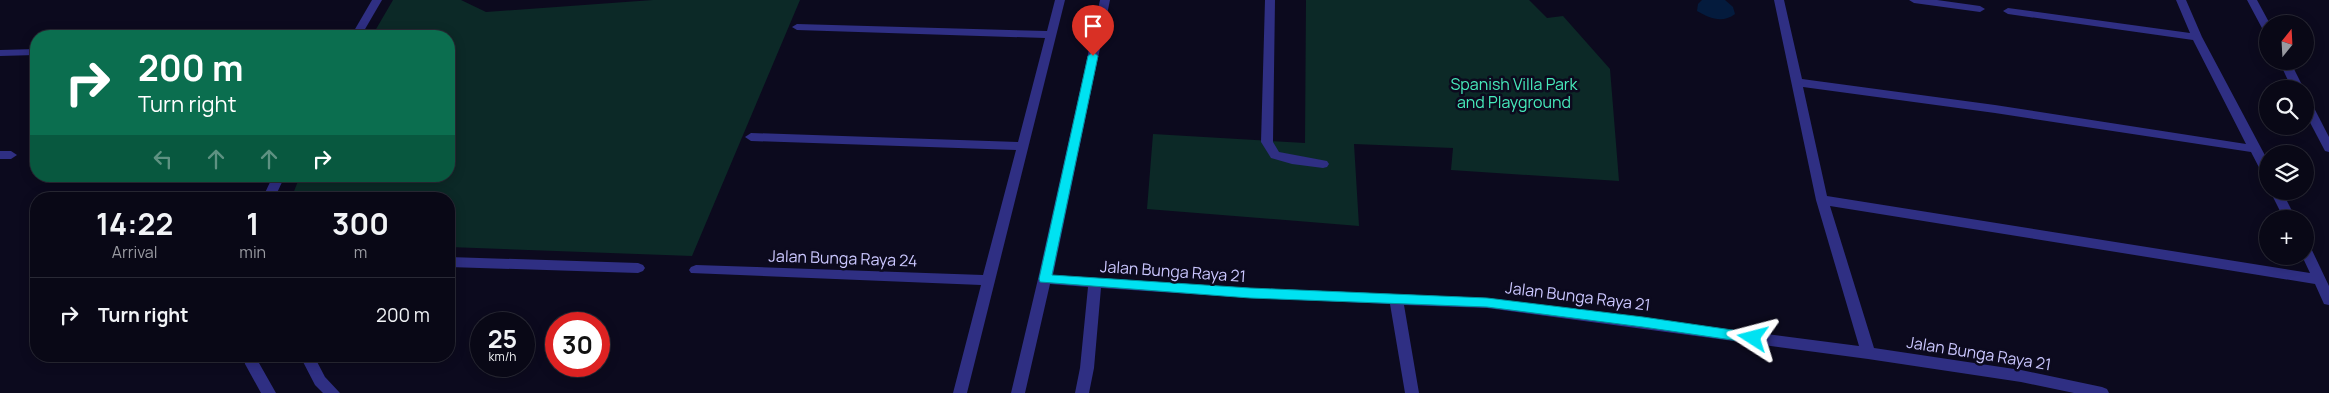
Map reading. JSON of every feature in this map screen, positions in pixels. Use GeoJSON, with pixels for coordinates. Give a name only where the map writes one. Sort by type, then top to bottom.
{"type":"FeatureCollection","features":[{"type":"Feature","properties":{"kind":"street"},"geometry":{"type":"LineString","coordinates":[[360,30],[378,0]]}},
{"type":"Feature","properties":{"kind":"street"},"geometry":{"type":"LineString","coordinates":[[960,393],[1060,0]]}},
{"type":"Feature","properties":{"kind":"street"},"geometry":{"type":"LineString","coordinates":[[1018,393],[1045,279],[1105,0]]}},
{"type":"Feature","properties":{"kind":"street"},"geometry":{"type":"LineString","coordinates":[[1270,0],[1267,142],[1275,155],[1292,160],[1323,164]]}},
{"type":"Feature","properties":{"kind":"street"},"geometry":{"type":"LineString","coordinates":[[1779,0],[1822,200],[1868,353]]}},
{"type":"Feature","properties":{"kind":"street"},"geometry":{"type":"LineString","coordinates":[[1914,0],[1980,9]]}},
{"type":"Feature","properties":{"kind":"street"},"geometry":{"type":"LineString","coordinates":[[2181,0],[2197,37],[2259,157]]}},
{"type":"Feature","properties":{"kind":"street"},"geometry":{"type":"LineString","coordinates":[[2252,0],[2260,15]]}},
{"type":"Feature","properties":{"kind":"street"},"geometry":{"type":"LineString","coordinates":[[2008,11],[2197,37]]}},
{"type":"Feature","properties":{"kind":"street"},"geometry":{"type":"LineString","coordinates":[[797,27],[1052,36]]}},
{"type":"Feature","properties":{"kind":"street"},"geometry":{"type":"LineString","coordinates":[[0,53],[30,52]]}},
{"type":"Feature","properties":{"kind":"street"},"geometry":{"type":"LineString","coordinates":[[1796,82],[2255,149]]}},
{"type":"Feature","properties":{"kind":"street"},"geometry":{"type":"LineString","coordinates":[[2314,119],[2329,148]]}},
{"type":"Feature","properties":{"kind":"street"},"geometry":{"type":"LineString","coordinates":[[751,137],[1023,146]]}},
{"type":"Feature","properties":{"kind":"street"},"geometry":{"type":"LineString","coordinates":[[1822,200],[2320,280]]}},
{"type":"Feature","properties":{"kind":"street"},"geometry":{"type":"LineString","coordinates":[[455,262],[638,268]]}},
{"type":"Feature","properties":{"kind":"street"},"geometry":{"type":"LineString","coordinates":[[2313,265],[2329,300]]}},
{"type":"Feature","properties":{"kind":"street","name":"Jalan Bunga Raya 24"},"geometry":{"type":"LineString","coordinates":[[696,270],[989,280]]}},
{"type":"Feature","properties":{"kind":"street","name":"Jalan Bunga Raya 21"},"geometry":{"type":"LineString","coordinates":[[1045,279],[1250,293],[1396,298],[1497,304],[1868,353],[2021,376],[2102,393]]}},
{"type":"Feature","properties":{"kind":"street"},"geometry":{"type":"LineString","coordinates":[[1082,393],[1095,283]]}},
{"type":"Feature","properties":{"kind":"street"},"geometry":{"type":"LineString","coordinates":[[1396,298],[1412,393]]}},
{"type":"Feature","properties":{"kind":"street"},"geometry":{"type":"LineString","coordinates":[[252,362],[269,393]]}},
{"type":"Feature","properties":{"kind":"street"},"geometry":{"type":"LineString","coordinates":[[310,362],[320,381],[333,393]]}},
{"type":"Feature","properties":{"kind":"green space"},"geometry":{"type":"Polygon","coordinates":[[[393,0],[461,0],[486,12],[653,0],[800,0],[692,256],[455,247],[455,192],[294,192],[298,182],[455,182],[455,30],[376,30],[393,0]]]}},
{"type":"Feature","properties":{"kind":"green space","name":"Spanish Villa Park and Playground"},"geometry":{"type":"Polygon","coordinates":[[[1306,0],[1529,0],[1547,18],[1563,16],[1610,69],[1619,181],[1451,170],[1453,148],[1354,144],[1359,226],[1147,209],[1153,134],[1305,143],[1306,0]]]}},
{"type":"Feature","properties":{"kind":"water"},"geometry":{"type":"Polygon","coordinates":[[[1702,0],[1725,0],[1733,7],[1735,14],[1725,19],[1706,16],[1697,11],[1698,4],[1702,0]]]}},
{"type":"Feature","properties":{"kind":"route"},"geometry":{"type":"LineString","coordinates":[[1093,56],[1045,279],[1250,293],[1487,303],[1643,322],[1753,338]]}}]}
